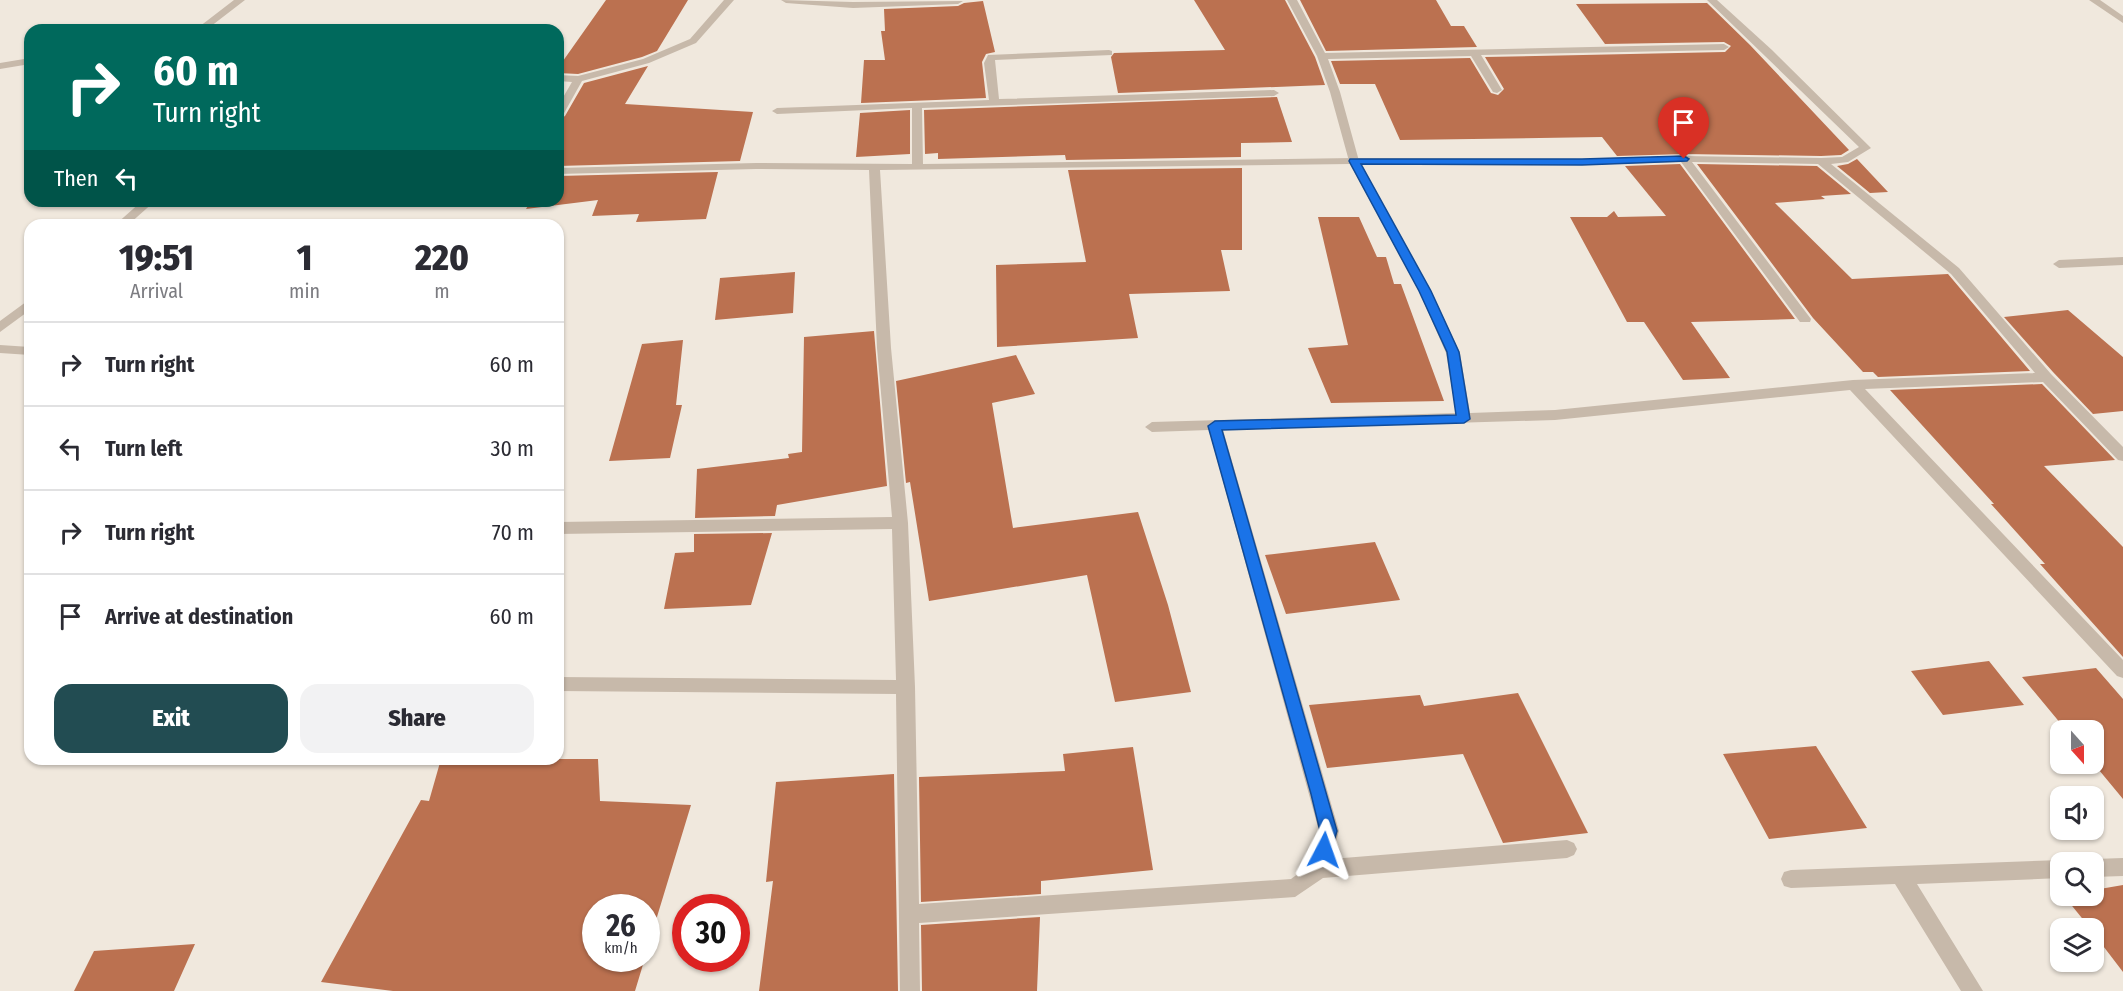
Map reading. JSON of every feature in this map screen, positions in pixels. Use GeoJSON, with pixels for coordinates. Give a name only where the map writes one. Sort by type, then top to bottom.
{"type":"FeatureCollection","features":[{"type":"Feature","properties":{"kind":"street"},"geometry":{"type":"LineString","coordinates":[[208,24],[240,0]]}},
{"type":"Feature","properties":{"kind":"street"},"geometry":{"type":"LineString","coordinates":[[564,78],[578,79],[646,61],[693,41],[729,0]]}},
{"type":"Feature","properties":{"kind":"street"},"geometry":{"type":"LineString","coordinates":[[786,0],[854,5],[958,2]]}},
{"type":"Feature","properties":{"kind":"street"},"geometry":{"type":"LineString","coordinates":[[1292,0],[1322,56],[1335,92],[1354,161],[1425,291],[1453,352],[1464,419]]}},
{"type":"Feature","properties":{"kind":"street"},"geometry":{"type":"LineString","coordinates":[[564,171],[756,166],[918,167],[1354,161],[1582,162],[1684,159],[1821,161],[1844,160],[1866,148],[1769,52],[1712,0]]}},
{"type":"Feature","properties":{"kind":"street"},"geometry":{"type":"LineString","coordinates":[[2094,0],[2123,20]]}},
{"type":"Feature","properties":{"kind":"street"},"geometry":{"type":"LineString","coordinates":[[1322,56],[1724,47]]}},
{"type":"Feature","properties":{"kind":"street"},"geometry":{"type":"LineString","coordinates":[[994,101],[989,63],[991,57],[1109,53]]}},
{"type":"Feature","properties":{"kind":"street"},"geometry":{"type":"LineString","coordinates":[[1475,54],[1497,90]]}},
{"type":"Feature","properties":{"kind":"street"},"geometry":{"type":"LineString","coordinates":[[0,66],[24,62]]}},
{"type":"Feature","properties":{"kind":"street"},"geometry":{"type":"LineString","coordinates":[[564,104],[578,79]]}},
{"type":"Feature","properties":{"kind":"street"},"geometry":{"type":"LineString","coordinates":[[777,111],[994,101],[1274,93]]}},
{"type":"Feature","properties":{"kind":"street"},"geometry":{"type":"LineString","coordinates":[[917,105],[918,167]]}},
{"type":"Feature","properties":{"kind":"street"},"geometry":{"type":"LineString","coordinates":[[1684,159],[1805,319]]}},
{"type":"Feature","properties":{"kind":"street"},"geometry":{"type":"LineString","coordinates":[[1821,161],[1955,271],[2046,377],[2123,456]]}},
{"type":"Feature","properties":{"kind":"street"},"geometry":{"type":"LineString","coordinates":[[874,167],[884,348],[900,523],[906,687],[910,991]]}},
{"type":"Feature","properties":{"kind":"street"},"geometry":{"type":"LineString","coordinates":[[128,219],[142,207]]}},
{"type":"Feature","properties":{"kind":"street"},"geometry":{"type":"LineString","coordinates":[[2059,264],[2123,261]]}},
{"type":"Feature","properties":{"kind":"street"},"geometry":{"type":"LineString","coordinates":[[0,328],[24,308]]}},
{"type":"Feature","properties":{"kind":"street"},"geometry":{"type":"LineString","coordinates":[[0,349],[24,351]]}},
{"type":"Feature","properties":{"kind":"street"},"geometry":{"type":"LineString","coordinates":[[1152,427],[1555,415],[1853,385],[2046,377]]}},
{"type":"Feature","properties":{"kind":"street"},"geometry":{"type":"LineString","coordinates":[[1853,385],[2123,671]]}},
{"type":"Feature","properties":{"kind":"street"},"geometry":{"type":"LineString","coordinates":[[909,914],[1295,888],[1319,868],[1329,831],[1215,426]]}},
{"type":"Feature","properties":{"kind":"street"},"geometry":{"type":"LineString","coordinates":[[564,528],[900,523]]}},
{"type":"Feature","properties":{"kind":"street"},"geometry":{"type":"LineString","coordinates":[[564,684],[906,687]]}},
{"type":"Feature","properties":{"kind":"street"},"geometry":{"type":"LineString","coordinates":[[1319,868],[1567,849]]}},
{"type":"Feature","properties":{"kind":"street"},"geometry":{"type":"LineString","coordinates":[[2104,868],[2123,867]]}},
{"type":"Feature","properties":{"kind":"street"},"geometry":{"type":"LineString","coordinates":[[1791,879],[2050,869]]}},
{"type":"Feature","properties":{"kind":"street"},"geometry":{"type":"LineString","coordinates":[[1900,874],[1973,991]]}},
{"type":"Feature","properties":{"kind":"building"},"geometry":{"type":"Polygon","coordinates":[[[606,0],[688,0],[657,51],[578,74],[564,73],[564,60],[606,0]]]}},
{"type":"Feature","properties":{"kind":"building"},"geometry":{"type":"Polygon","coordinates":[[[1194,0],[1285,0],[1315,57],[1325,85],[1118,93],[1111,57],[1114,53],[1225,50],[1194,0]]]}},
{"type":"Feature","properties":{"kind":"building"},"geometry":{"type":"Polygon","coordinates":[[[1300,0],[1436,0],[1451,26],[1464,26],[1477,47],[1326,51],[1300,0]]]}},
{"type":"Feature","properties":{"kind":"building"},"geometry":{"type":"Polygon","coordinates":[[[983,1],[995,52],[986,54],[982,62],[986,98],[861,103],[864,60],[885,60],[881,31],[885,31],[884,9],[958,6],[983,1]]]}},
{"type":"Feature","properties":{"kind":"building"},"geometry":{"type":"Polygon","coordinates":[[[1707,3],[1849,150],[1841,155],[1821,156],[1684,154],[1617,156],[1602,137],[1400,140],[1375,84],[1340,84],[1331,61],[1470,58],[1491,93],[1498,95],[1504,89],[1485,57],[1725,52],[1731,46],[1724,42],[1605,44],[1576,4],[1707,3]]]}},
{"type":"Feature","properties":{"kind":"building"},"geometry":{"type":"Polygon","coordinates":[[[648,66],[625,104],[753,112],[740,161],[564,166],[564,117],[584,83],[648,66]]]}},
{"type":"Feature","properties":{"kind":"building"},"geometry":{"type":"Polygon","coordinates":[[[1277,97],[1292,142],[1241,143],[1241,157],[1066,160],[1065,155],[938,159],[938,153],[925,154],[924,110],[1277,97]]]}},
{"type":"Feature","properties":{"kind":"building"},"geometry":{"type":"Polygon","coordinates":[[[910,110],[910,154],[856,157],[860,113],[910,110]]]}},
{"type":"Feature","properties":{"kind":"building"},"geometry":{"type":"Polygon","coordinates":[[[1857,159],[1888,192],[1870,193],[1837,166],[1857,159]]]}},
{"type":"Feature","properties":{"kind":"building"},"geometry":{"type":"Polygon","coordinates":[[[1680,164],[1795,319],[1691,322],[1730,378],[1683,380],[1644,322],[1627,322],[1570,217],[1607,217],[1614,211],[1618,217],[1666,216],[1625,166],[1680,164]]]}},
{"type":"Feature","properties":{"kind":"building"},"geometry":{"type":"Polygon","coordinates":[[[1697,164],[1817,166],[1851,194],[1821,196],[1825,199],[1775,203],[1852,279],[1948,274],[2030,371],[1878,377],[1873,372],[1863,372],[1813,318],[1697,164]]]}},
{"type":"Feature","properties":{"kind":"building"},"geometry":{"type":"Polygon","coordinates":[[[1242,168],[1242,250],[1221,250],[1230,291],[1129,294],[1138,338],[997,347],[996,265],[1086,262],[1068,170],[1242,168]]]}},
{"type":"Feature","properties":{"kind":"building"},"geometry":{"type":"Polygon","coordinates":[[[718,172],[706,219],[636,222],[639,214],[592,216],[598,200],[564,204],[564,176],[718,172]]]}},
{"type":"Feature","properties":{"kind":"building"},"geometry":{"type":"Polygon","coordinates":[[[1318,217],[1359,217],[1377,257],[1386,257],[1394,284],[1401,284],[1444,401],[1331,403],[1308,348],[1348,345],[1318,217]]]}},
{"type":"Feature","properties":{"kind":"building"},"geometry":{"type":"Polygon","coordinates":[[[795,272],[793,313],[715,320],[720,278],[795,272]]]}},
{"type":"Feature","properties":{"kind":"building"},"geometry":{"type":"Polygon","coordinates":[[[2068,310],[2123,357],[2123,411],[2093,414],[2004,317],[2068,310]]]}},
{"type":"Feature","properties":{"kind":"building"},"geometry":{"type":"Polygon","coordinates":[[[874,331],[887,486],[777,505],[775,516],[695,518],[697,469],[789,458],[788,454],[802,452],[804,337],[874,331]]]}},
{"type":"Feature","properties":{"kind":"building"},"geometry":{"type":"Polygon","coordinates":[[[683,340],[676,405],[682,405],[670,458],[609,461],[642,344],[683,340]]]}},
{"type":"Feature","properties":{"kind":"building"},"geometry":{"type":"Polygon","coordinates":[[[1016,355],[1035,394],[992,403],[1013,528],[1138,512],[1168,605],[1191,692],[1115,702],[1087,575],[929,601],[910,482],[906,483],[896,381],[1016,355]]]}},
{"type":"Feature","properties":{"kind":"building"},"geometry":{"type":"Polygon","coordinates":[[[2042,384],[2115,460],[2044,466],[2123,547],[2123,657],[2040,564],[2045,564],[1991,504],[1994,504],[1890,390],[2042,384]]]}},
{"type":"Feature","properties":{"kind":"building"},"geometry":{"type":"Polygon","coordinates":[[[772,533],[751,605],[664,609],[675,553],[694,552],[694,534],[772,533]]]}},
{"type":"Feature","properties":{"kind":"building"},"geometry":{"type":"Polygon","coordinates":[[[1375,542],[1400,600],[1286,614],[1265,555],[1375,542]]]}},
{"type":"Feature","properties":{"kind":"building"},"geometry":{"type":"Polygon","coordinates":[[[1989,661],[2024,705],[1943,715],[1911,671],[1989,661]]]}},
{"type":"Feature","properties":{"kind":"building"},"geometry":{"type":"Polygon","coordinates":[[[2096,668],[2123,699],[2123,799],[2102,774],[2104,720],[2058,720],[2022,677],[2096,668]]]}},
{"type":"Feature","properties":{"kind":"building"},"geometry":{"type":"Polygon","coordinates":[[[1518,693],[1588,833],[1503,843],[1463,754],[1327,768],[1309,705],[1420,695],[1424,706],[1518,693]]]}},
{"type":"Feature","properties":{"kind":"building"},"geometry":{"type":"Polygon","coordinates":[[[1816,746],[1867,828],[1769,839],[1723,754],[1816,746]]]}},
{"type":"Feature","properties":{"kind":"building"},"geometry":{"type":"Polygon","coordinates":[[[1133,747],[1153,870],[1041,881],[1041,894],[921,902],[919,777],[1065,771],[1063,754],[1133,747]]]}},
{"type":"Feature","properties":{"kind":"building"},"geometry":{"type":"Polygon","coordinates":[[[564,759],[598,759],[600,801],[691,805],[660,907],[660,894],[582,894],[582,972],[641,972],[635,991],[393,991],[321,982],[421,800],[429,801],[439,765],[564,765],[564,759]]]}},
{"type":"Feature","properties":{"kind":"building"},"geometry":{"type":"Polygon","coordinates":[[[894,774],[898,991],[759,991],[773,881],[766,882],[776,782],[894,774]]]}},
{"type":"Feature","properties":{"kind":"building"},"geometry":{"type":"Polygon","coordinates":[[[2123,885],[2123,972],[2104,947],[2104,918],[2082,918],[2072,906],[2104,906],[2104,888],[2123,885]]]}},
{"type":"Feature","properties":{"kind":"building"},"geometry":{"type":"Polygon","coordinates":[[[1040,917],[1037,991],[922,991],[921,925],[1040,917]]]}},
{"type":"Feature","properties":{"kind":"building"},"geometry":{"type":"Polygon","coordinates":[[[195,944],[174,991],[74,991],[94,951],[195,944]]]}},
{"type":"Feature","properties":{"kind":"route"},"geometry":{"type":"LineString","coordinates":[[1324,850],[1329,831],[1310,757],[1215,426],[1464,419],[1453,352],[1425,291],[1354,161],[1582,162],[1684,159]]}}]}
